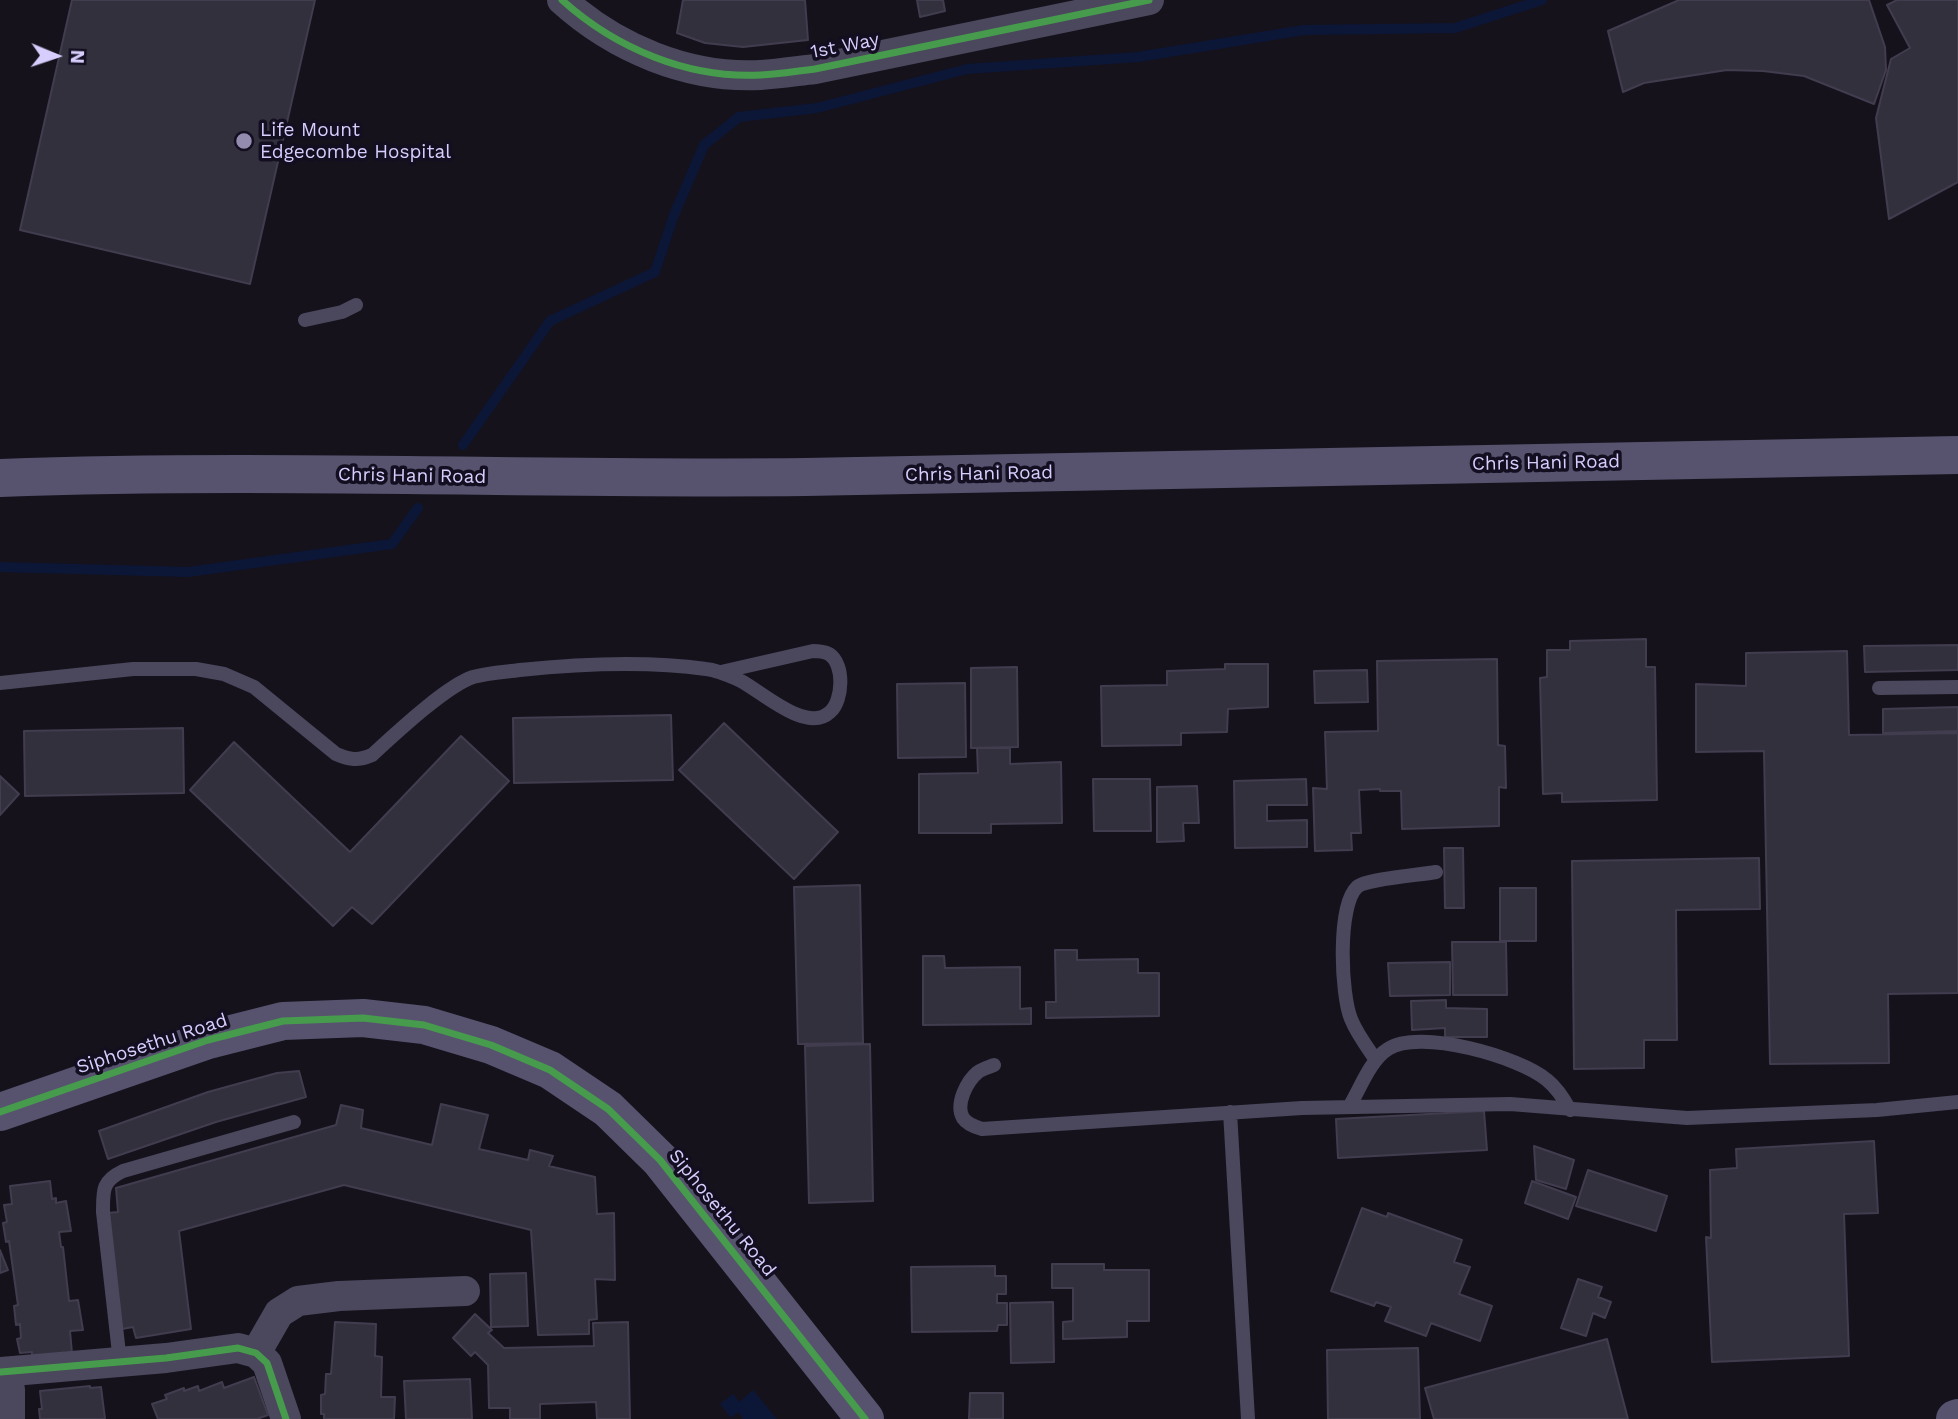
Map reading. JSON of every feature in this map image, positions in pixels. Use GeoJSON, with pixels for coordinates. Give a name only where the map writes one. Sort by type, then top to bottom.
{"type":"FeatureCollection","features":[{"type":"Feature","properties":{"kind":"main road","name":"Chris Hani Road"},"geometry":{"type":"LineString","coordinates":[[0,478],[194,474],[651,479],[1958,455]]}},
{"type":"Feature","properties":{"kind":"main road","name":"Siphosethu Road"},"geometry":{"type":"LineString","coordinates":[[0,1112],[208,1040],[283,1021],[363,1018],[424,1025],[492,1045],[550,1070],[608,1109],[660,1160],[865,1419]]}},
{"type":"Feature","properties":{"kind":"street","name":"1st Way"},"geometry":{"type":"LineString","coordinates":[[562,0],[587,22],[627,46],[666,62],[709,72],[759,75],[815,69],[1149,0]]}},
{"type":"Feature","properties":{"kind":"street"},"geometry":{"type":"LineString","coordinates":[[256,1353],[279,1313],[299,1301],[339,1296],[466,1291]]}},
{"type":"Feature","properties":{"kind":"street"},"geometry":{"type":"LineString","coordinates":[[10,1419],[10,1390],[0,1372],[238,1348],[256,1353],[267,1363],[286,1419]]}},
{"type":"Feature","properties":{"kind":"lane"},"geometry":{"type":"LineString","coordinates":[[305,320],[342,312],[356,305]]}},
{"type":"Feature","properties":{"kind":"lane"},"geometry":{"type":"LineString","coordinates":[[0,683],[133,669],[196,669],[224,674],[254,687],[336,754],[350,760],[360,760],[372,755],[453,687],[472,677],[547,667],[624,665],[707,669],[743,682],[775,704],[804,717],[820,719],[832,711],[839,697],[839,673],[835,661],[828,653],[813,651],[721,673]]}},
{"type":"Feature","properties":{"kind":"lane"},"geometry":{"type":"LineString","coordinates":[[1879,688],[1958,687]]}},
{"type":"Feature","properties":{"kind":"lane"},"geometry":{"type":"LineString","coordinates":[[1376,1060],[1358,1034],[1347,1004],[1343,968],[1345,916],[1350,897],[1358,886],[1369,882],[1436,872]]}},
{"type":"Feature","properties":{"kind":"lane"},"geometry":{"type":"LineString","coordinates":[[1349,1107],[1376,1060],[1388,1049],[1404,1042],[1478,1050],[1508,1059],[1546,1079],[1559,1091],[1570,1110]]}},
{"type":"Feature","properties":{"kind":"lane"},"geometry":{"type":"LineString","coordinates":[[994,1065],[978,1072],[963,1094],[963,1118],[982,1129],[1230,1112],[1349,1107],[1510,1104],[1687,1118],[1877,1110],[1958,1102]]}},
{"type":"Feature","properties":{"kind":"lane"},"geometry":{"type":"LineString","coordinates":[[1230,1112],[1248,1419]]}},
{"type":"Feature","properties":{"kind":"lane"},"geometry":{"type":"LineString","coordinates":[[120,1362],[103,1212],[103,1192],[109,1177],[293,1122]]}},
{"type":"Feature","properties":{"kind":"water"},"geometry":{"type":"Polygon","coordinates":[[[753,1390],[777,1419],[743,1419],[738,1412],[731,1418],[720,1404],[733,1394],[739,1402],[753,1390]]]}},
{"type":"Feature","properties":{"kind":"building"},"geometry":{"type":"Polygon","coordinates":[[[72,0],[315,0],[250,284],[20,230],[72,0]]]}},
{"type":"Feature","properties":{"kind":"building"},"geometry":{"type":"Polygon","coordinates":[[[683,0],[805,0],[808,40],[743,47],[705,43],[677,33],[683,0]]]}},
{"type":"Feature","properties":{"kind":"building"},"geometry":{"type":"Polygon","coordinates":[[[917,0],[943,0],[945,11],[920,17],[917,0]]]}},
{"type":"Feature","properties":{"kind":"building"},"geometry":{"type":"Polygon","coordinates":[[[1679,0],[1869,0],[1885,47],[1886,70],[1874,104],[1804,76],[1763,71],[1727,70],[1644,83],[1623,92],[1608,31],[1679,0]]]}},
{"type":"Feature","properties":{"kind":"building"},"geometry":{"type":"Polygon","coordinates":[[[1897,0],[1958,0],[1958,182],[1889,219],[1876,118],[1891,59],[1910,48],[1887,5],[1897,0]]]}},
{"type":"Feature","properties":{"kind":"building"},"geometry":{"type":"Polygon","coordinates":[[[1646,639],[1646,667],[1655,667],[1657,800],[1562,802],[1562,793],[1543,794],[1540,678],[1547,677],[1547,650],[1570,650],[1570,641],[1646,639]]]}},
{"type":"Feature","properties":{"kind":"building"},"geometry":{"type":"Polygon","coordinates":[[[1958,645],[1958,670],[1865,672],[1864,646],[1958,645]]]}},
{"type":"Feature","properties":{"kind":"building"},"geometry":{"type":"Polygon","coordinates":[[[1847,651],[1849,735],[1958,733],[1958,993],[1888,994],[1889,1063],[1770,1064],[1764,751],[1696,752],[1696,684],[1746,686],[1746,653],[1847,651]]]}},
{"type":"Feature","properties":{"kind":"building"},"geometry":{"type":"Polygon","coordinates":[[[1497,659],[1498,745],[1505,746],[1506,788],[1499,787],[1499,826],[1402,829],[1401,791],[1359,790],[1361,833],[1351,833],[1352,850],[1315,851],[1313,788],[1327,789],[1325,732],[1378,731],[1377,661],[1497,659]]]}},
{"type":"Feature","properties":{"kind":"building"},"geometry":{"type":"Polygon","coordinates":[[[1225,664],[1268,664],[1268,707],[1228,709],[1227,732],[1181,733],[1181,745],[1102,746],[1101,686],[1167,685],[1167,671],[1225,669],[1225,664]]]}},
{"type":"Feature","properties":{"kind":"building"},"geometry":{"type":"Polygon","coordinates":[[[1017,667],[1018,747],[971,748],[971,668],[1017,667]]]}},
{"type":"Feature","properties":{"kind":"building"},"geometry":{"type":"Polygon","coordinates":[[[1367,670],[1368,702],[1315,703],[1314,671],[1367,670]]]}},
{"type":"Feature","properties":{"kind":"building"},"geometry":{"type":"Polygon","coordinates":[[[965,683],[966,757],[898,758],[897,684],[965,683]]]}},
{"type":"Feature","properties":{"kind":"building"},"geometry":{"type":"Polygon","coordinates":[[[1958,707],[1958,731],[1883,733],[1883,709],[1958,707]]]}},
{"type":"Feature","properties":{"kind":"building"},"geometry":{"type":"Polygon","coordinates":[[[671,715],[673,780],[514,783],[513,718],[671,715]]]}},
{"type":"Feature","properties":{"kind":"building"},"geometry":{"type":"Polygon","coordinates":[[[724,723],[838,832],[794,879],[679,770],[724,723]]]}},
{"type":"Feature","properties":{"kind":"building"},"geometry":{"type":"Polygon","coordinates":[[[183,728],[184,793],[25,796],[24,731],[183,728]]]}},
{"type":"Feature","properties":{"kind":"building"},"geometry":{"type":"Polygon","coordinates":[[[461,736],[509,781],[372,924],[352,907],[333,926],[190,790],[234,742],[350,852],[461,736]]]}},
{"type":"Feature","properties":{"kind":"building"},"geometry":{"type":"Polygon","coordinates":[[[977,748],[1010,748],[1010,764],[1061,762],[1062,823],[991,824],[991,833],[919,833],[919,774],[978,773],[977,748]]]}},
{"type":"Feature","properties":{"kind":"building"},"geometry":{"type":"Polygon","coordinates":[[[0,776],[19,794],[0,815],[0,776]]]}},
{"type":"Feature","properties":{"kind":"building"},"geometry":{"type":"Polygon","coordinates":[[[1093,779],[1150,779],[1151,831],[1094,831],[1093,779]]]}},
{"type":"Feature","properties":{"kind":"building"},"geometry":{"type":"Polygon","coordinates":[[[1306,779],[1307,805],[1267,805],[1267,821],[1307,820],[1307,847],[1235,848],[1234,781],[1306,779]]]}},
{"type":"Feature","properties":{"kind":"building"},"geometry":{"type":"Polygon","coordinates":[[[1197,786],[1199,823],[1183,823],[1184,841],[1157,842],[1157,787],[1197,786]]]}},
{"type":"Feature","properties":{"kind":"building"},"geometry":{"type":"Polygon","coordinates":[[[1444,848],[1463,848],[1464,908],[1445,908],[1444,848]]]}},
{"type":"Feature","properties":{"kind":"building"},"geometry":{"type":"Polygon","coordinates":[[[1759,858],[1760,909],[1676,910],[1677,1040],[1644,1040],[1644,1068],[1574,1069],[1572,861],[1759,858]]]}},
{"type":"Feature","properties":{"kind":"building"},"geometry":{"type":"Polygon","coordinates":[[[860,885],[863,1043],[798,1044],[794,887],[860,885]]]}},
{"type":"Feature","properties":{"kind":"building"},"geometry":{"type":"Polygon","coordinates":[[[1500,888],[1536,888],[1536,941],[1500,941],[1500,888]]]}},
{"type":"Feature","properties":{"kind":"building"},"geometry":{"type":"Polygon","coordinates":[[[1452,942],[1506,942],[1507,995],[1453,995],[1452,942]]]}},
{"type":"Feature","properties":{"kind":"building"},"geometry":{"type":"Polygon","coordinates":[[[1055,950],[1077,950],[1077,960],[1138,959],[1138,973],[1159,973],[1159,1016],[1046,1018],[1046,1002],[1056,1002],[1055,950]]]}},
{"type":"Feature","properties":{"kind":"building"},"geometry":{"type":"Polygon","coordinates":[[[923,956],[944,956],[945,968],[1020,967],[1020,1009],[1031,1008],[1031,1024],[923,1025],[923,956]]]}},
{"type":"Feature","properties":{"kind":"building"},"geometry":{"type":"Polygon","coordinates":[[[1450,962],[1450,995],[1390,996],[1388,963],[1450,962]]]}},
{"type":"Feature","properties":{"kind":"building"},"geometry":{"type":"Polygon","coordinates":[[[1446,1000],[1446,1008],[1487,1009],[1487,1037],[1445,1037],[1445,1028],[1412,1030],[1411,1001],[1446,1000]]]}},
{"type":"Feature","properties":{"kind":"building"},"geometry":{"type":"Polygon","coordinates":[[[870,1044],[873,1201],[809,1203],[805,1046],[870,1044]]]}},
{"type":"Feature","properties":{"kind":"building"},"geometry":{"type":"Polygon","coordinates":[[[299,1071],[306,1097],[216,1122],[108,1159],[99,1131],[208,1092],[277,1073],[299,1071]]]}},
{"type":"Feature","properties":{"kind":"building"},"geometry":{"type":"Polygon","coordinates":[[[441,1104],[488,1115],[479,1149],[528,1160],[530,1150],[553,1156],[549,1166],[595,1177],[597,1214],[614,1213],[615,1280],[595,1279],[597,1319],[589,1320],[589,1334],[538,1335],[531,1230],[344,1185],[179,1231],[191,1329],[136,1338],[133,1327],[122,1329],[107,1213],[118,1212],[116,1188],[336,1125],[341,1105],[363,1110],[361,1128],[432,1145],[441,1104]]]}},
{"type":"Feature","properties":{"kind":"building"},"geometry":{"type":"Polygon","coordinates":[[[1484,1111],[1487,1150],[1338,1158],[1336,1119],[1484,1111]]]}},
{"type":"Feature","properties":{"kind":"building"},"geometry":{"type":"Polygon","coordinates":[[[1874,1141],[1878,1213],[1844,1214],[1849,1356],[1712,1362],[1706,1237],[1711,1238],[1710,1170],[1737,1168],[1736,1149],[1874,1141]]]}},
{"type":"Feature","properties":{"kind":"building"},"geometry":{"type":"Polygon","coordinates":[[[1534,1146],[1574,1160],[1566,1189],[1536,1180],[1534,1146]]]}},
{"type":"Feature","properties":{"kind":"building"},"geometry":{"type":"Polygon","coordinates":[[[1588,1170],[1667,1196],[1656,1231],[1576,1206],[1588,1170]]]}},
{"type":"Feature","properties":{"kind":"building"},"geometry":{"type":"Polygon","coordinates":[[[50,1181],[52,1199],[56,1198],[56,1203],[66,1201],[71,1231],[59,1232],[69,1301],[78,1300],[83,1330],[70,1331],[72,1353],[32,1359],[32,1352],[20,1353],[17,1339],[21,1338],[20,1324],[16,1325],[14,1306],[18,1305],[9,1241],[6,1242],[3,1223],[7,1222],[4,1205],[12,1204],[10,1186],[50,1181]]]}},
{"type":"Feature","properties":{"kind":"building"},"geometry":{"type":"Polygon","coordinates":[[[1532,1181],[1576,1197],[1568,1219],[1525,1203],[1532,1181]]]}},
{"type":"Feature","properties":{"kind":"building"},"geometry":{"type":"Polygon","coordinates":[[[1362,1208],[1387,1217],[1388,1213],[1462,1240],[1454,1262],[1470,1267],[1459,1294],[1492,1306],[1480,1341],[1431,1323],[1426,1336],[1385,1321],[1391,1307],[1376,1302],[1374,1306],[1331,1291],[1362,1208]]]}},
{"type":"Feature","properties":{"kind":"building"},"geometry":{"type":"Polygon","coordinates":[[[0,1250],[8,1270],[0,1273],[0,1250]]]}},
{"type":"Feature","properties":{"kind":"building"},"geometry":{"type":"Polygon","coordinates":[[[1052,1264],[1104,1264],[1104,1270],[1149,1270],[1149,1321],[1127,1321],[1127,1337],[1063,1339],[1063,1322],[1073,1321],[1073,1288],[1052,1288],[1052,1264]]]}},
{"type":"Feature","properties":{"kind":"building"},"geometry":{"type":"Polygon","coordinates":[[[995,1266],[995,1276],[1006,1276],[1006,1294],[997,1294],[997,1303],[1007,1303],[1007,1325],[998,1325],[997,1331],[912,1332],[911,1267],[995,1266]]]}},
{"type":"Feature","properties":{"kind":"building"},"geometry":{"type":"Polygon","coordinates":[[[526,1273],[528,1326],[491,1327],[490,1274],[526,1273]]]}},
{"type":"Feature","properties":{"kind":"building"},"geometry":{"type":"Polygon","coordinates":[[[1578,1279],[1602,1287],[1598,1297],[1611,1302],[1605,1318],[1593,1313],[1586,1336],[1561,1328],[1578,1279]]]}},
{"type":"Feature","properties":{"kind":"building"},"geometry":{"type":"Polygon","coordinates":[[[1053,1302],[1054,1362],[1011,1363],[1010,1303],[1053,1302]]]}},
{"type":"Feature","properties":{"kind":"building"},"geometry":{"type":"Polygon","coordinates":[[[475,1314],[492,1330],[488,1333],[504,1348],[594,1346],[593,1323],[628,1322],[630,1419],[597,1419],[596,1402],[540,1404],[540,1419],[510,1419],[510,1408],[489,1408],[488,1365],[475,1352],[471,1356],[453,1338],[475,1314]]]}},
{"type":"Feature","properties":{"kind":"building"},"geometry":{"type":"Polygon","coordinates":[[[335,1322],[376,1324],[375,1356],[382,1357],[381,1397],[395,1397],[394,1419],[324,1419],[324,1414],[321,1414],[321,1395],[325,1394],[326,1374],[331,1374],[335,1322]]]}},
{"type":"Feature","properties":{"kind":"building"},"geometry":{"type":"Polygon","coordinates":[[[1607,1339],[1628,1419],[1434,1419],[1425,1388],[1607,1339]]]}},
{"type":"Feature","properties":{"kind":"building"},"geometry":{"type":"Polygon","coordinates":[[[1418,1348],[1420,1419],[1328,1419],[1327,1350],[1418,1348]]]}},
{"type":"Feature","properties":{"kind":"building"},"geometry":{"type":"Polygon","coordinates":[[[254,1377],[268,1415],[257,1419],[158,1419],[152,1404],[167,1399],[165,1395],[184,1388],[184,1391],[198,1386],[199,1391],[222,1382],[224,1388],[254,1377]]]}},
{"type":"Feature","properties":{"kind":"building"},"geometry":{"type":"Polygon","coordinates":[[[470,1379],[472,1419],[406,1419],[404,1381],[470,1379]]]}},
{"type":"Feature","properties":{"kind":"building"},"geometry":{"type":"Polygon","coordinates":[[[101,1387],[105,1419],[40,1419],[40,1391],[101,1387]]]}},
{"type":"Feature","properties":{"kind":"building"},"geometry":{"type":"Polygon","coordinates":[[[970,1393],[1003,1393],[1003,1419],[969,1419],[970,1393]]]}},
{"type":"Feature","properties":{"kind":"waterway"},"geometry":{"type":"LineString","coordinates":[[463,445],[550,321],[655,272],[674,215],[704,145],[739,117],[817,108],[967,69],[1138,57],[1304,30],[1455,28],[1542,0]]}},
{"type":"Feature","properties":{"kind":"waterway"},"geometry":{"type":"LineString","coordinates":[[0,567],[188,572],[392,544],[418,508]]}},
{"type":"Feature","properties":{"kind":"cycle path"},"geometry":{"type":"LineString","coordinates":[[562,0],[605,33],[654,57],[680,66],[734,75],[815,69],[1149,0]]}},
{"type":"Feature","properties":{"kind":"cycle path"},"geometry":{"type":"LineString","coordinates":[[0,1112],[208,1040],[283,1021],[363,1018],[424,1025],[491,1045],[550,1070],[608,1109],[660,1160],[865,1419]]}},
{"type":"Feature","properties":{"kind":"cycle path"},"geometry":{"type":"LineString","coordinates":[[1,1372],[166,1358],[238,1348],[256,1353],[267,1363],[286,1419]]}},
{"type":"Feature","properties":{"kind":"place","name":"Life Mount Edgecombe Hospital"},"geometry":{"type":"Point","coordinates":[244,141]}}]}
